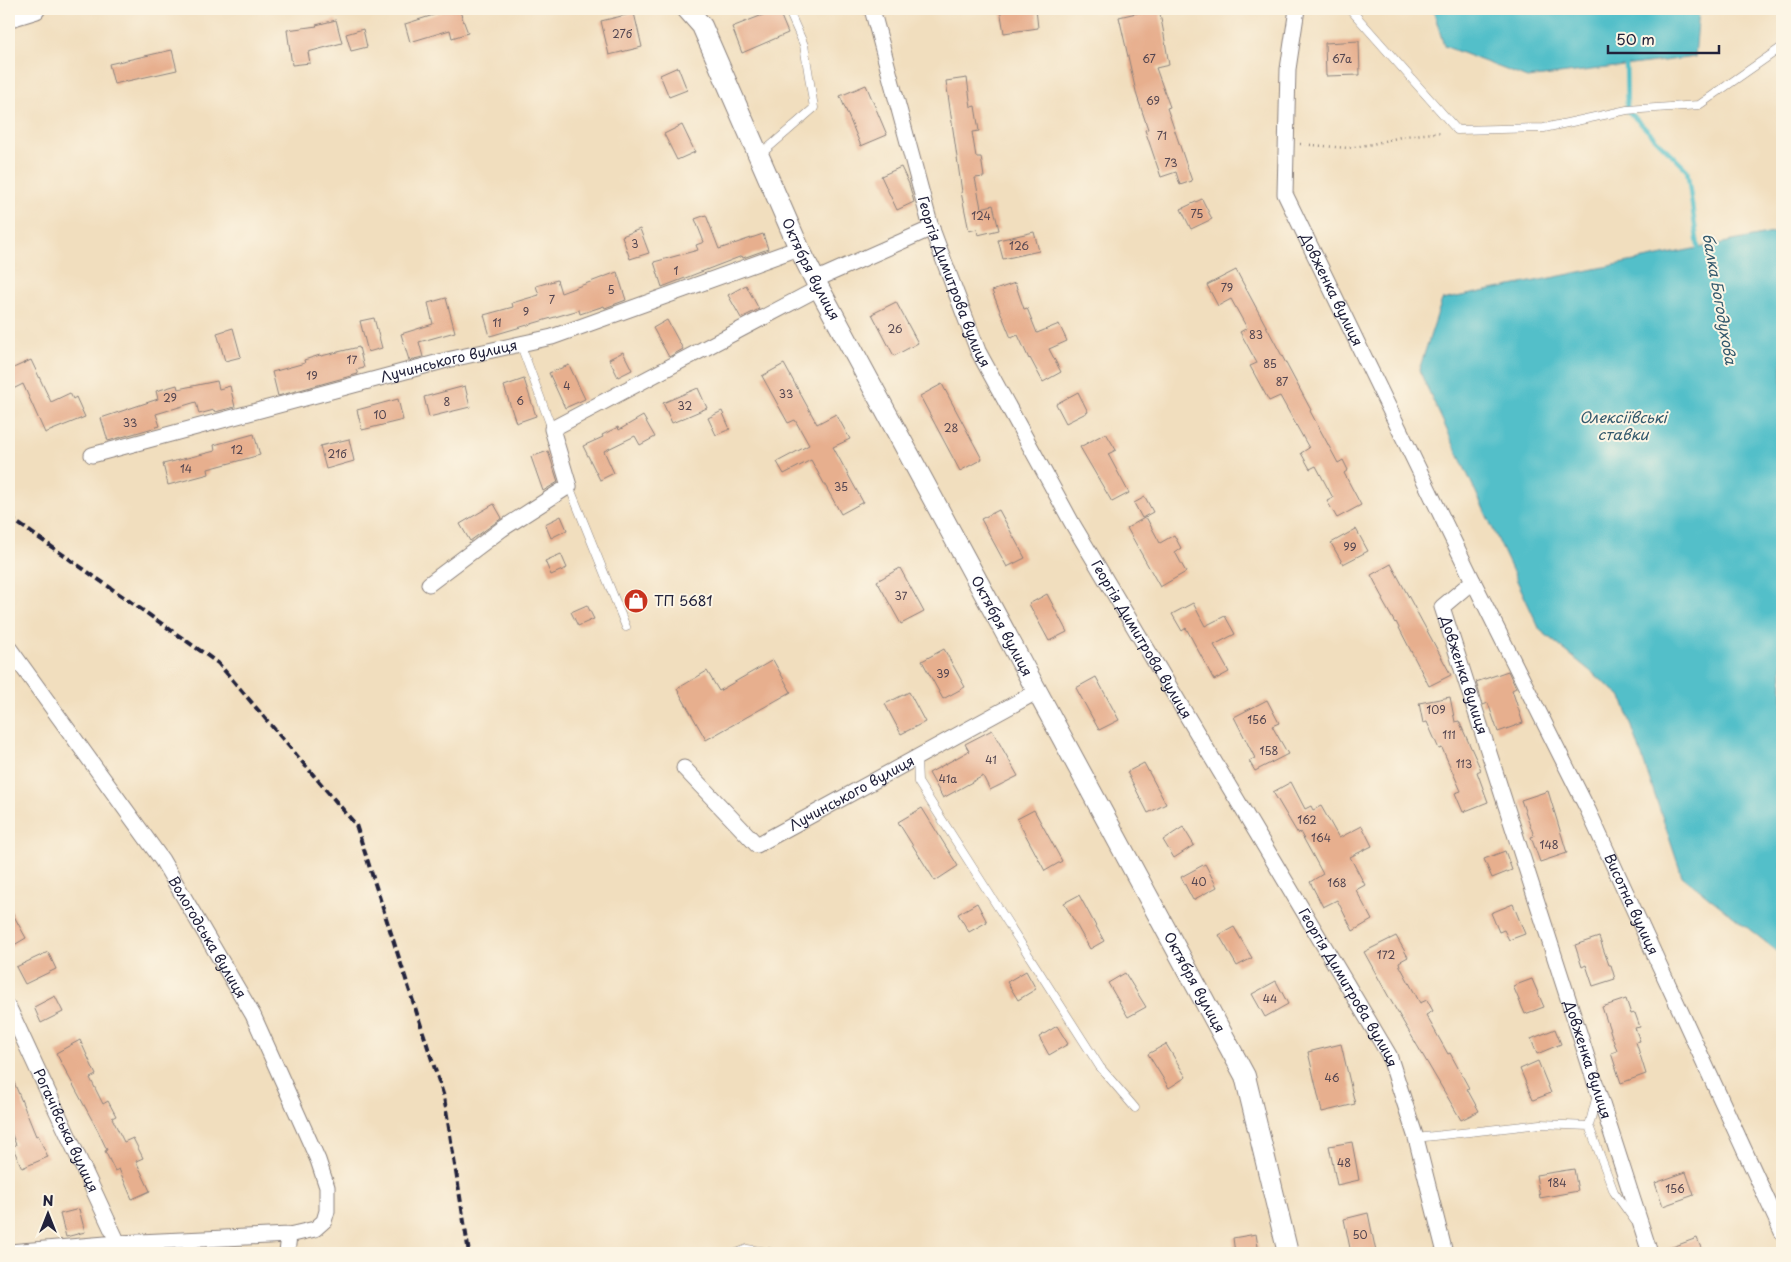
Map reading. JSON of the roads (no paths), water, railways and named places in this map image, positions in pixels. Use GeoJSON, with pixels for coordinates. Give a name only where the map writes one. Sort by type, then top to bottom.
{"type":"FeatureCollection","features":[{"type":"Feature","properties":{"kind":"street"},"geometry":{"type":"LineString","coordinates":[[9,17],[35,9]]}},
{"type":"Feature","properties":{"kind":"street","name":"Октября вулиця"},"geometry":{"type":"LineString","coordinates":[[687,9],[702,26],[758,157],[817,284],[872,389],[1038,691],[1245,1076],[1288,1253]]}},
{"type":"Feature","properties":{"kind":"street","name":"Георгія Димитрова вулиця"},"geometry":{"type":"LineString","coordinates":[[872,9],[909,150],[932,228],[978,351],[1072,523],[1389,1055],[1416,1138],[1445,1253]]}},
{"type":"Feature","properties":{"kind":"street","name":"Довженка вулиця"},"geometry":{"type":"LineString","coordinates":[[1297,9],[1288,69],[1285,194],[1473,581],[1442,607],[1650,1253]]}},
{"type":"Feature","properties":{"kind":"street"},"geometry":{"type":"LineString","coordinates":[[430,584],[502,529],[569,486],[552,429],[817,284],[932,228]]}},
{"type":"Feature","properties":{"kind":"street","name":"Лучинського вулиця"},"geometry":{"type":"LineString","coordinates":[[92,454],[437,362],[552,337],[799,248]]}},
{"type":"Feature","properties":{"kind":"street","name":"Висотна вулиця"},"geometry":{"type":"LineString","coordinates":[[1473,581],[1588,810],[1782,1232]]}},
{"type":"Feature","properties":{"kind":"street","name":"Вологодська вулиця"},"geometry":{"type":"LineString","coordinates":[[9,648],[162,860],[253,1015],[318,1160],[327,1187],[327,1211],[324,1221],[314,1229],[289,1235]]}},
{"type":"Feature","properties":{"kind":"street","name":"Лучинського вулиця"},"geometry":{"type":"LineString","coordinates":[[684,768],[757,845],[1038,691]]}},
{"type":"Feature","properties":{"kind":"street","name":"Рогачівська вулиця"},"geometry":{"type":"LineString","coordinates":[[9,1008],[119,1248]]}},
{"type":"Feature","properties":{"kind":"street"},"geometry":{"type":"LineString","coordinates":[[9,1252],[119,1248],[289,1235],[286,1253]]}},
{"type":"Feature","properties":{"kind":"lane"},"geometry":{"type":"LineString","coordinates":[[758,157],[814,108],[804,45],[788,9]]}},
{"type":"Feature","properties":{"kind":"lane"},"geometry":{"type":"LineString","coordinates":[[1350,9],[1457,130],[1544,128],[1627,110],[1700,104],[1782,47]]}},
{"type":"Feature","properties":{"kind":"lane"},"geometry":{"type":"LineString","coordinates":[[520,343],[552,429]]}},
{"type":"Feature","properties":{"kind":"lane"},"geometry":{"type":"LineString","coordinates":[[569,486],[626,627]]}},
{"type":"Feature","properties":{"kind":"lane"},"geometry":{"type":"LineString","coordinates":[[917,759],[918,782],[1100,1067],[1135,1108]]}},
{"type":"Feature","properties":{"kind":"lane"},"geometry":{"type":"LineString","coordinates":[[1598,1093],[1589,1126],[1614,1192],[1644,1233]]}},
{"type":"Feature","properties":{"kind":"lane"},"geometry":{"type":"LineString","coordinates":[[1416,1138],[1541,1124],[1589,1126]]}},
{"type":"Feature","properties":{"kind":"lane"},"geometry":{"type":"LineString","coordinates":[[737,1253],[747,1250],[775,1253]]}},
{"type":"Feature","properties":{"kind":"water"},"geometry":{"type":"Polygon","coordinates":[[[1433,9],[1699,9],[1695,57],[1527,78],[1444,46],[1433,9]]]}},
{"type":"Feature","properties":{"kind":"water","name":"Олексіївські ставки"},"geometry":{"type":"Polygon","coordinates":[[[1782,231],[1782,955],[1682,876],[1622,697],[1540,630],[1419,370],[1442,300],[1782,231]]]}},
{"type":"Feature","properties":{"kind":"waterway","name":"балка Богодухова"},"geometry":{"type":"LineString","coordinates":[[1626,61],[1627,110],[1687,170],[1699,253]]}},
{"type":"Feature","properties":{"kind":"railway"},"geometry":{"type":"LineString","coordinates":[[9,517],[218,663],[356,825],[444,1097],[469,1253]]}},
{"type":"Feature","properties":{"kind":"place","name":"ТП 5681"},"geometry":{"type":"Point","coordinates":[636,601]}}]}
